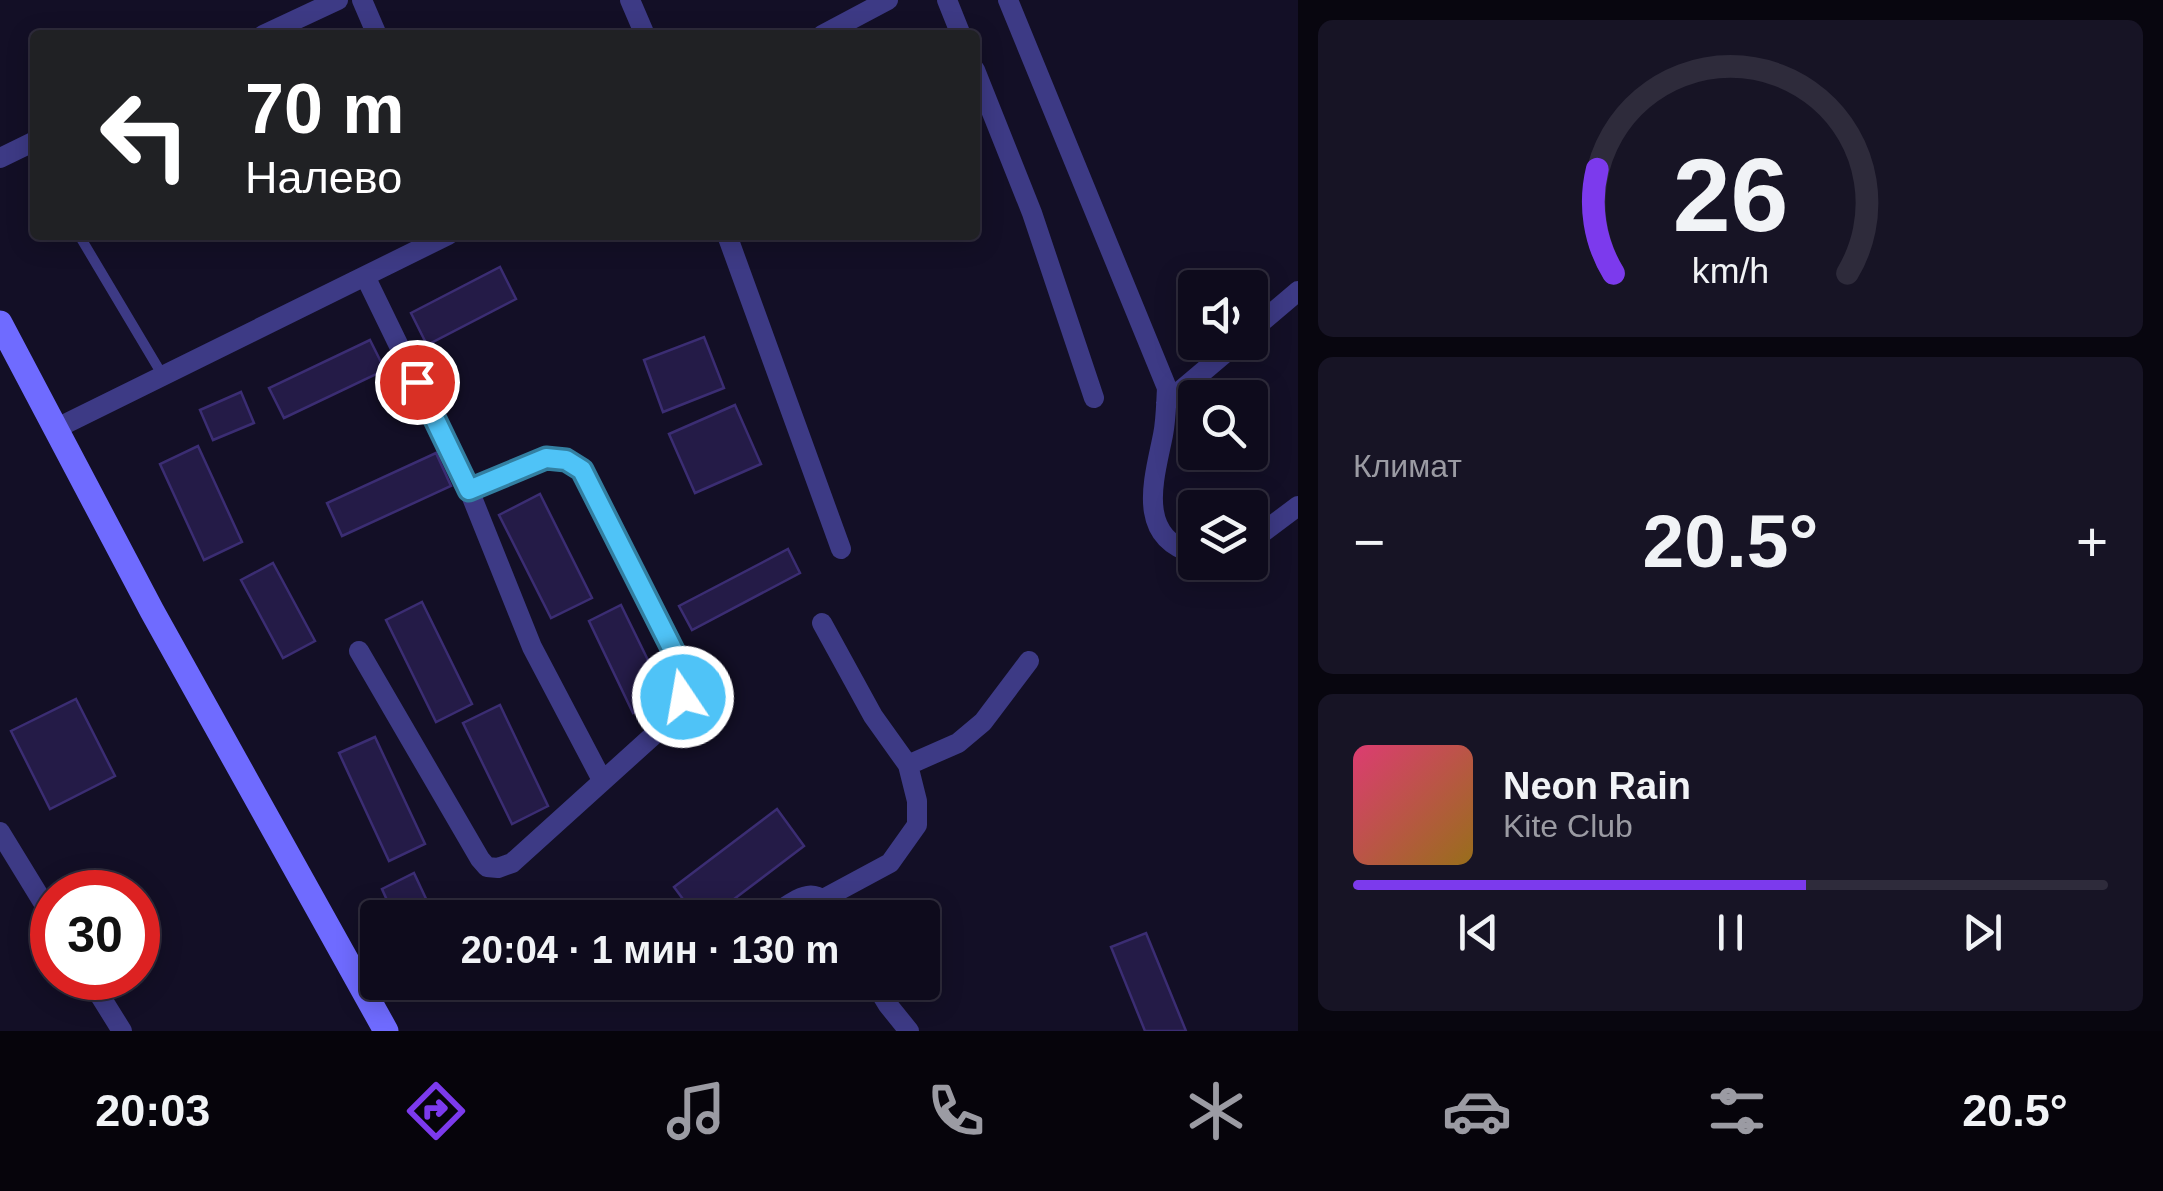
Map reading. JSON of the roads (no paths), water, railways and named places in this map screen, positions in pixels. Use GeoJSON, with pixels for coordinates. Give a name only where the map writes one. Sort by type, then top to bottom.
{"type":"FeatureCollection","features":[{"type":"Feature","properties":{"kind":"main road"},"geometry":{"type":"LineString","coordinates":[[0,323],[152,611],[386,1031]]}},
{"type":"Feature","properties":{"kind":"street"},"geometry":{"type":"LineString","coordinates":[[274,30],[338,0]]}},
{"type":"Feature","properties":{"kind":"street"},"geometry":{"type":"LineString","coordinates":[[362,0],[374,30]]}},
{"type":"Feature","properties":{"kind":"street"},"geometry":{"type":"LineString","coordinates":[[630,0],[643,30]]}},
{"type":"Feature","properties":{"kind":"street"},"geometry":{"type":"LineString","coordinates":[[831,30],[888,0]]}},
{"type":"Feature","properties":{"kind":"street"},"geometry":{"type":"LineString","coordinates":[[947,0],[959,30]]}},
{"type":"Feature","properties":{"kind":"street"},"geometry":{"type":"LineString","coordinates":[[1008,0],[1167,388],[1153,510],[1162,534],[1178,545]]}},
{"type":"Feature","properties":{"kind":"street"},"geometry":{"type":"LineString","coordinates":[[980,82],[1032,212],[1094,398]]}},
{"type":"Feature","properties":{"kind":"street"},"geometry":{"type":"LineString","coordinates":[[0,158],[30,143]]}},
{"type":"Feature","properties":{"kind":"street"},"geometry":{"type":"LineString","coordinates":[[55,428],[438,240]]}},
{"type":"Feature","properties":{"kind":"street"},"geometry":{"type":"LineString","coordinates":[[730,240],[841,549]]}},
{"type":"Feature","properties":{"kind":"street"},"geometry":{"type":"LineString","coordinates":[[366,276],[469,490],[532,647],[602,780]]}},
{"type":"Feature","properties":{"kind":"street"},"geometry":{"type":"LineString","coordinates":[[1268,317],[1298,292]]}},
{"type":"Feature","properties":{"kind":"street"},"geometry":{"type":"LineString","coordinates":[[1166,403],[1217,360]]}},
{"type":"Feature","properties":{"kind":"street"},"geometry":{"type":"LineString","coordinates":[[359,651],[487,867],[512,863],[677,714],[683,697],[682,668],[582,470],[566,460],[546,458],[469,490]]}},
{"type":"Feature","properties":{"kind":"street"},"geometry":{"type":"LineString","coordinates":[[1268,528],[1298,506]]}},
{"type":"Feature","properties":{"kind":"street"},"geometry":{"type":"LineString","coordinates":[[799,900],[817,894],[825,898],[890,863],[917,825],[918,801],[908,764],[873,716],[822,623]]}},
{"type":"Feature","properties":{"kind":"street"},"geometry":{"type":"LineString","coordinates":[[908,764],[958,743],[983,722],[1029,661]]}},
{"type":"Feature","properties":{"kind":"street"},"geometry":{"type":"LineString","coordinates":[[0,832],[30,881]]}},
{"type":"Feature","properties":{"kind":"street"},"geometry":{"type":"LineString","coordinates":[[103,1000],[122,1031]]}},
{"type":"Feature","properties":{"kind":"street"},"geometry":{"type":"LineString","coordinates":[[885,1000],[908,1031]]}},
{"type":"Feature","properties":{"kind":"lane"},"geometry":{"type":"LineString","coordinates":[[82,240],[163,376]]}}]}
